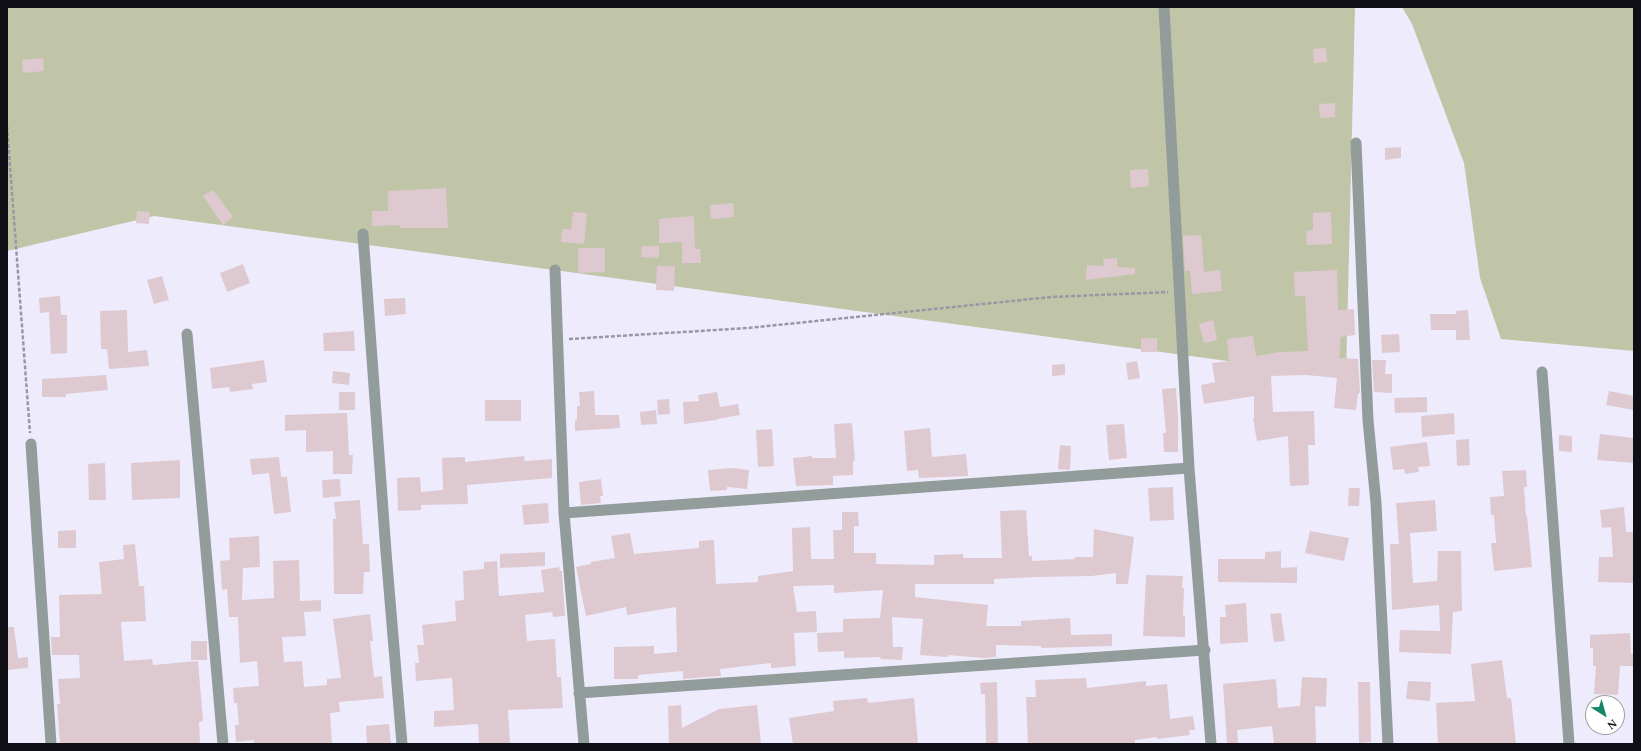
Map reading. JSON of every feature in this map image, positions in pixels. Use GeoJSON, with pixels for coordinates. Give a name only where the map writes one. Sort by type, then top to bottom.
{"type":"FeatureCollection","features":[{"type":"Feature","properties":{"kind":"street"},"geometry":{"type":"LineString","coordinates":[[1164,7],[1189,468],[1211,744]]}},
{"type":"Feature","properties":{"kind":"street"},"geometry":{"type":"LineString","coordinates":[[1356,143],[1368,420],[1376,504],[1388,744]]}},
{"type":"Feature","properties":{"kind":"street"},"geometry":{"type":"LineString","coordinates":[[363,234],[386,552],[402,744]]}},
{"type":"Feature","properties":{"kind":"street"},"geometry":{"type":"LineString","coordinates":[[555,270],[564,513],[584,744]]}},
{"type":"Feature","properties":{"kind":"street"},"geometry":{"type":"LineString","coordinates":[[187,334],[223,744]]}},
{"type":"Feature","properties":{"kind":"street"},"geometry":{"type":"LineString","coordinates":[[1542,372],[1569,744]]}},
{"type":"Feature","properties":{"kind":"street"},"geometry":{"type":"LineString","coordinates":[[31,444],[51,744]]}},
{"type":"Feature","properties":{"kind":"street"},"geometry":{"type":"LineString","coordinates":[[564,513],[1189,468]]}},
{"type":"Feature","properties":{"kind":"street"},"geometry":{"type":"LineString","coordinates":[[579,693],[1204,650]]}},
{"type":"Feature","properties":{"kind":"path"},"geometry":{"type":"LineString","coordinates":[[7,126],[31,444]]}},
{"type":"Feature","properties":{"kind":"path"},"geometry":{"type":"LineString","coordinates":[[558,340],[748,328],[1051,297],[1179,292]]}},
{"type":"Feature","properties":{"kind":"green space"},"geometry":{"type":"Polygon","coordinates":[[[7,7],[1355,7],[1346,377],[154,216],[7,251],[7,7]]]}},
{"type":"Feature","properties":{"kind":"green space"},"geometry":{"type":"Polygon","coordinates":[[[1402,7],[1634,7],[1634,351],[1501,339],[1480,278],[1464,163],[1412,24],[1402,7]]]}},
{"type":"Feature","properties":{"kind":"building"},"geometry":{"type":"Polygon","coordinates":[[[1326,48],[1327,62],[1314,63],[1313,49],[1326,48]]]}},
{"type":"Feature","properties":{"kind":"building"},"geometry":{"type":"Polygon","coordinates":[[[43,58],[44,71],[23,73],[22,60],[43,58]]]}},
{"type":"Feature","properties":{"kind":"building"},"geometry":{"type":"Polygon","coordinates":[[[1335,103],[1335,117],[1320,118],[1319,104],[1335,103]]]}},
{"type":"Feature","properties":{"kind":"building"},"geometry":{"type":"Polygon","coordinates":[[[1401,147],[1401,158],[1385,160],[1385,148],[1401,147]]]}},
{"type":"Feature","properties":{"kind":"building"},"geometry":{"type":"Polygon","coordinates":[[[1148,169],[1149,186],[1131,188],[1130,170],[1148,169]]]}},
{"type":"Feature","properties":{"kind":"building"},"geometry":{"type":"Polygon","coordinates":[[[446,188],[448,228],[400,228],[400,225],[372,226],[372,211],[388,211],[388,191],[446,188]]]}},
{"type":"Feature","properties":{"kind":"building"},"geometry":{"type":"Polygon","coordinates":[[[213,190],[233,217],[223,225],[203,196],[213,190]]]}},
{"type":"Feature","properties":{"kind":"building"},"geometry":{"type":"Polygon","coordinates":[[[733,203],[734,217],[711,219],[710,205],[733,203]]]}},
{"type":"Feature","properties":{"kind":"building"},"geometry":{"type":"Polygon","coordinates":[[[137,211],[150,212],[149,224],[136,223],[137,211]]]}},
{"type":"Feature","properties":{"kind":"building"},"geometry":{"type":"Polygon","coordinates":[[[573,212],[587,213],[584,244],[561,242],[562,229],[571,229],[573,212]]]}},
{"type":"Feature","properties":{"kind":"building"},"geometry":{"type":"Polygon","coordinates":[[[1331,212],[1332,244],[1307,245],[1306,231],[1313,230],[1313,213],[1331,212]]]}},
{"type":"Feature","properties":{"kind":"building"},"geometry":{"type":"Polygon","coordinates":[[[694,216],[695,249],[700,249],[701,263],[682,263],[682,242],[659,243],[659,219],[694,216]]]}},
{"type":"Feature","properties":{"kind":"building"},"geometry":{"type":"Polygon","coordinates":[[[1201,235],[1204,272],[1220,270],[1222,291],[1192,294],[1190,271],[1185,271],[1183,236],[1201,235]]]}},
{"type":"Feature","properties":{"kind":"building"},"geometry":{"type":"Polygon","coordinates":[[[642,246],[659,246],[659,258],[641,257],[642,246]]]}},
{"type":"Feature","properties":{"kind":"building"},"geometry":{"type":"Polygon","coordinates":[[[578,248],[605,248],[605,272],[578,273],[578,248]]]}},
{"type":"Feature","properties":{"kind":"building"},"geometry":{"type":"Polygon","coordinates":[[[1117,258],[1117,267],[1135,268],[1135,274],[1086,280],[1087,265],[1104,266],[1103,259],[1117,258]]]}},
{"type":"Feature","properties":{"kind":"building"},"geometry":{"type":"Polygon","coordinates":[[[243,264],[250,283],[227,292],[220,273],[243,264]]]}},
{"type":"Feature","properties":{"kind":"building"},"geometry":{"type":"Polygon","coordinates":[[[657,266],[675,266],[674,291],[656,290],[657,266]]]}},
{"type":"Feature","properties":{"kind":"building"},"geometry":{"type":"Polygon","coordinates":[[[1337,270],[1338,310],[1354,309],[1355,335],[1341,337],[1339,358],[1358,359],[1360,392],[1358,394],[1356,410],[1334,408],[1337,378],[1306,375],[1271,376],[1273,412],[1314,411],[1315,445],[1308,445],[1309,485],[1290,486],[1288,436],[1257,441],[1253,419],[1254,396],[1204,404],[1201,385],[1215,382],[1212,363],[1229,361],[1227,339],[1253,336],[1256,356],[1280,352],[1308,351],[1305,296],[1295,296],[1294,272],[1337,270]]]}},
{"type":"Feature","properties":{"kind":"building"},"geometry":{"type":"Polygon","coordinates":[[[162,276],[169,300],[154,304],[147,280],[162,276]]]}},
{"type":"Feature","properties":{"kind":"building"},"geometry":{"type":"Polygon","coordinates":[[[60,296],[61,315],[67,315],[67,353],[51,354],[49,312],[40,313],[39,298],[60,296]]]}},
{"type":"Feature","properties":{"kind":"building"},"geometry":{"type":"Polygon","coordinates":[[[405,298],[406,314],[385,316],[384,299],[405,298]]]}},
{"type":"Feature","properties":{"kind":"building"},"geometry":{"type":"Polygon","coordinates":[[[127,310],[128,352],[147,350],[149,366],[109,369],[107,349],[101,349],[100,311],[127,310]]]}},
{"type":"Feature","properties":{"kind":"building"},"geometry":{"type":"Polygon","coordinates":[[[1468,310],[1470,340],[1456,340],[1456,330],[1431,330],[1430,314],[1456,314],[1456,311],[1468,310]]]}},
{"type":"Feature","properties":{"kind":"building"},"geometry":{"type":"Polygon","coordinates":[[[1213,320],[1217,340],[1204,343],[1199,324],[1213,320]]]}},
{"type":"Feature","properties":{"kind":"building"},"geometry":{"type":"Polygon","coordinates":[[[354,331],[355,351],[324,351],[323,333],[354,331]]]}},
{"type":"Feature","properties":{"kind":"building"},"geometry":{"type":"Polygon","coordinates":[[[1399,334],[1400,352],[1382,353],[1381,335],[1399,334]]]}},
{"type":"Feature","properties":{"kind":"building"},"geometry":{"type":"Polygon","coordinates":[[[1141,338],[1157,338],[1157,352],[1141,352],[1141,338]]]}},
{"type":"Feature","properties":{"kind":"building"},"geometry":{"type":"Polygon","coordinates":[[[264,360],[267,382],[252,384],[253,389],[230,392],[229,387],[212,389],[210,368],[264,360]]]}},
{"type":"Feature","properties":{"kind":"building"},"geometry":{"type":"Polygon","coordinates":[[[1372,360],[1386,360],[1385,374],[1392,374],[1392,393],[1374,392],[1372,360]]]}},
{"type":"Feature","properties":{"kind":"building"},"geometry":{"type":"Polygon","coordinates":[[[1137,361],[1140,378],[1128,380],[1126,363],[1137,361]]]}},
{"type":"Feature","properties":{"kind":"building"},"geometry":{"type":"Polygon","coordinates":[[[1065,364],[1065,375],[1052,376],[1052,365],[1065,364]]]}},
{"type":"Feature","properties":{"kind":"building"},"geometry":{"type":"Polygon","coordinates":[[[333,371],[350,373],[349,385],[332,383],[333,371]]]}},
{"type":"Feature","properties":{"kind":"building"},"geometry":{"type":"Polygon","coordinates":[[[106,375],[108,390],[66,394],[66,397],[42,397],[42,379],[106,375]]]}},
{"type":"Feature","properties":{"kind":"building"},"geometry":{"type":"Polygon","coordinates":[[[1176,388],[1178,452],[1164,452],[1163,433],[1166,433],[1162,389],[1176,388]]]}},
{"type":"Feature","properties":{"kind":"building"},"geometry":{"type":"Polygon","coordinates":[[[594,391],[595,415],[619,415],[620,428],[575,431],[577,406],[580,406],[579,392],[594,391]]]}},
{"type":"Feature","properties":{"kind":"building"},"geometry":{"type":"Polygon","coordinates":[[[1609,391],[1634,396],[1634,410],[1606,405],[1609,391]]]}},
{"type":"Feature","properties":{"kind":"building"},"geometry":{"type":"Polygon","coordinates":[[[339,392],[355,392],[355,410],[339,410],[339,392]]]}},
{"type":"Feature","properties":{"kind":"building"},"geometry":{"type":"Polygon","coordinates":[[[717,392],[720,407],[738,404],[740,415],[717,420],[684,424],[683,402],[699,401],[698,395],[717,392]]]}},
{"type":"Feature","properties":{"kind":"building"},"geometry":{"type":"Polygon","coordinates":[[[1427,397],[1427,412],[1395,413],[1394,398],[1427,397]]]}},
{"type":"Feature","properties":{"kind":"building"},"geometry":{"type":"Polygon","coordinates":[[[669,399],[670,414],[658,415],[657,400],[669,399]]]}},
{"type":"Feature","properties":{"kind":"building"},"geometry":{"type":"Polygon","coordinates":[[[485,400],[521,400],[521,421],[485,421],[485,400]]]}},
{"type":"Feature","properties":{"kind":"building"},"geometry":{"type":"Polygon","coordinates":[[[656,410],[657,424],[641,425],[640,412],[656,410]]]}},
{"type":"Feature","properties":{"kind":"building"},"geometry":{"type":"Polygon","coordinates":[[[347,413],[349,455],[353,455],[352,474],[333,474],[333,451],[306,452],[306,430],[285,431],[285,415],[347,413]]]}},
{"type":"Feature","properties":{"kind":"building"},"geometry":{"type":"Polygon","coordinates":[[[1454,413],[1455,434],[1422,437],[1421,416],[1454,413]]]}},
{"type":"Feature","properties":{"kind":"building"},"geometry":{"type":"Polygon","coordinates":[[[852,423],[855,461],[853,461],[853,475],[833,476],[833,485],[796,486],[793,458],[812,456],[812,458],[836,458],[834,424],[852,423]]]}},
{"type":"Feature","properties":{"kind":"building"},"geometry":{"type":"Polygon","coordinates":[[[1124,424],[1127,458],[1109,460],[1106,425],[1124,424]]]}},
{"type":"Feature","properties":{"kind":"building"},"geometry":{"type":"Polygon","coordinates":[[[930,428],[932,457],[966,454],[968,476],[919,478],[918,470],[907,471],[904,431],[930,428]]]}},
{"type":"Feature","properties":{"kind":"building"},"geometry":{"type":"Polygon","coordinates":[[[772,429],[774,466],[758,467],[756,430],[772,429]]]}},
{"type":"Feature","properties":{"kind":"building"},"geometry":{"type":"Polygon","coordinates":[[[1600,434],[1634,438],[1634,463],[1597,460],[1600,434]]]}},
{"type":"Feature","properties":{"kind":"building"},"geometry":{"type":"Polygon","coordinates":[[[1559,435],[1572,436],[1572,452],[1559,451],[1559,435]]]}},
{"type":"Feature","properties":{"kind":"building"},"geometry":{"type":"Polygon","coordinates":[[[1469,439],[1470,465],[1457,466],[1456,440],[1469,439]]]}},
{"type":"Feature","properties":{"kind":"building"},"geometry":{"type":"Polygon","coordinates":[[[1427,442],[1430,466],[1418,467],[1419,472],[1405,474],[1404,469],[1393,470],[1390,447],[1427,442]]]}},
{"type":"Feature","properties":{"kind":"building"},"geometry":{"type":"Polygon","coordinates":[[[1060,445],[1071,446],[1070,470],[1058,469],[1060,445]]]}},
{"type":"Feature","properties":{"kind":"building"},"geometry":{"type":"Polygon","coordinates":[[[524,456],[525,461],[552,459],[552,478],[467,485],[468,504],[421,505],[421,510],[398,511],[397,478],[420,477],[421,492],[443,490],[442,458],[465,457],[465,462],[524,456]]]}},
{"type":"Feature","properties":{"kind":"building"},"geometry":{"type":"Polygon","coordinates":[[[279,457],[281,477],[287,477],[291,512],[274,514],[269,473],[252,475],[250,459],[279,457]]]}},
{"type":"Feature","properties":{"kind":"building"},"geometry":{"type":"Polygon","coordinates":[[[180,460],[180,498],[132,500],[131,463],[180,460]]]}},
{"type":"Feature","properties":{"kind":"building"},"geometry":{"type":"Polygon","coordinates":[[[105,463],[106,500],[89,500],[88,464],[105,463]]]}},
{"type":"Feature","properties":{"kind":"building"},"geometry":{"type":"Polygon","coordinates":[[[733,468],[749,470],[747,489],[727,487],[727,490],[710,491],[708,470],[733,468]]]}},
{"type":"Feature","properties":{"kind":"building"},"geometry":{"type":"Polygon","coordinates":[[[1526,470],[1527,487],[1524,487],[1532,567],[1494,571],[1491,543],[1496,543],[1494,515],[1491,515],[1490,497],[1504,496],[1502,471],[1526,470]]]}},
{"type":"Feature","properties":{"kind":"building"},"geometry":{"type":"Polygon","coordinates":[[[340,479],[341,496],[323,498],[322,480],[340,479]]]}},
{"type":"Feature","properties":{"kind":"building"},"geometry":{"type":"Polygon","coordinates":[[[601,479],[603,496],[600,496],[601,503],[581,505],[579,482],[601,479]]]}},
{"type":"Feature","properties":{"kind":"building"},"geometry":{"type":"Polygon","coordinates":[[[1173,487],[1174,520],[1150,521],[1148,488],[1173,487]]]}},
{"type":"Feature","properties":{"kind":"building"},"geometry":{"type":"Polygon","coordinates":[[[1349,488],[1360,488],[1359,506],[1348,506],[1349,488]]]}},
{"type":"Feature","properties":{"kind":"building"},"geometry":{"type":"Polygon","coordinates":[[[360,500],[363,544],[369,544],[370,572],[364,572],[363,594],[334,594],[333,519],[336,519],[334,502],[360,500]]]}},
{"type":"Feature","properties":{"kind":"building"},"geometry":{"type":"Polygon","coordinates":[[[1435,500],[1437,531],[1410,533],[1413,583],[1437,581],[1438,551],[1461,551],[1462,611],[1453,612],[1451,654],[1399,652],[1400,630],[1440,631],[1439,605],[1392,610],[1390,544],[1399,544],[1396,503],[1435,500]]]}},
{"type":"Feature","properties":{"kind":"building"},"geometry":{"type":"Polygon","coordinates":[[[548,503],[549,523],[524,525],[522,505],[548,503]]]}},
{"type":"Feature","properties":{"kind":"building"},"geometry":{"type":"Polygon","coordinates":[[[1624,507],[1626,532],[1634,532],[1634,583],[1598,582],[1599,557],[1613,557],[1611,527],[1602,528],[1600,510],[1624,507]]]}},
{"type":"Feature","properties":{"kind":"building"},"geometry":{"type":"Polygon","coordinates":[[[1026,510],[1029,556],[1032,556],[1032,561],[1093,557],[1094,529],[1134,537],[1128,584],[1116,584],[1116,573],[1092,576],[994,579],[994,584],[915,584],[915,597],[988,605],[986,626],[1021,626],[1021,621],[1070,618],[1071,635],[1112,634],[1112,646],[1041,648],[1041,646],[996,645],[996,657],[984,658],[948,655],[948,657],[920,655],[923,619],[892,617],[893,647],[903,647],[902,660],[880,659],[881,657],[844,658],[844,651],[818,652],[817,633],[843,632],[843,619],[880,618],[883,590],[834,593],[834,585],[793,586],[797,612],[816,611],[817,632],[794,633],[796,666],[771,668],[771,663],[720,669],[721,676],[683,679],[683,671],[638,675],[638,679],[614,679],[614,647],[654,646],[654,654],[677,652],[676,607],[627,615],[626,607],[586,616],[576,567],[591,564],[591,562],[615,558],[611,536],[630,533],[634,554],[699,548],[699,541],[714,540],[716,584],[758,582],[758,576],[793,571],[792,528],[810,527],[811,559],[834,559],[833,530],[842,530],[842,512],[858,512],[859,526],[854,526],[854,553],[876,553],[876,564],[934,565],[934,555],[963,554],[963,558],[1002,558],[1000,511],[1026,510]]]}},
{"type":"Feature","properties":{"kind":"building"},"geometry":{"type":"Polygon","coordinates":[[[76,530],[76,548],[58,548],[58,531],[76,530]]]}},
{"type":"Feature","properties":{"kind":"building"},"geometry":{"type":"Polygon","coordinates":[[[1310,531],[1349,538],[1344,561],[1305,553],[1310,531]]]}},
{"type":"Feature","properties":{"kind":"building"},"geometry":{"type":"Polygon","coordinates":[[[259,536],[260,567],[243,568],[242,600],[274,598],[273,561],[299,560],[300,601],[321,600],[321,611],[304,612],[306,636],[282,637],[284,662],[302,661],[304,687],[327,685],[327,679],[341,678],[333,619],[370,614],[373,641],[370,641],[374,677],[382,676],[384,698],[339,702],[340,712],[330,713],[332,744],[254,744],[254,740],[236,742],[235,725],[239,725],[237,703],[234,703],[233,688],[259,686],[257,661],[240,663],[238,617],[229,617],[227,589],[222,590],[220,561],[230,560],[229,538],[259,536]]]}},
{"type":"Feature","properties":{"kind":"building"},"geometry":{"type":"Polygon","coordinates":[[[135,544],[139,586],[144,586],[146,621],[121,622],[124,661],[152,659],[153,665],[198,661],[203,721],[199,722],[200,743],[60,744],[57,704],[60,704],[58,679],[80,678],[79,655],[52,655],[51,637],[60,637],[59,595],[102,594],[99,562],[124,559],[123,545],[135,544]]]}},
{"type":"Feature","properties":{"kind":"building"},"geometry":{"type":"Polygon","coordinates":[[[1281,551],[1281,568],[1297,567],[1297,583],[1218,582],[1218,559],[1265,559],[1265,552],[1281,551]]]}},
{"type":"Feature","properties":{"kind":"building"},"geometry":{"type":"Polygon","coordinates":[[[545,552],[545,566],[500,568],[500,554],[545,552]]]}},
{"type":"Feature","properties":{"kind":"building"},"geometry":{"type":"Polygon","coordinates":[[[497,561],[499,596],[544,592],[541,570],[559,567],[560,571],[562,571],[565,616],[553,617],[552,612],[525,615],[527,641],[555,639],[557,677],[561,677],[563,708],[508,710],[510,744],[479,744],[478,724],[434,727],[434,711],[454,710],[452,678],[416,681],[415,663],[419,663],[417,645],[424,645],[422,625],[456,621],[455,601],[464,600],[463,571],[484,569],[484,562],[497,561]]]}},
{"type":"Feature","properties":{"kind":"building"},"geometry":{"type":"Polygon","coordinates":[[[1146,575],[1183,576],[1182,588],[1184,588],[1183,616],[1185,616],[1185,637],[1143,636],[1146,575]]]}},
{"type":"Feature","properties":{"kind":"building"},"geometry":{"type":"Polygon","coordinates":[[[1246,603],[1248,642],[1220,644],[1220,617],[1226,617],[1225,605],[1246,603]]]}},
{"type":"Feature","properties":{"kind":"building"},"geometry":{"type":"Polygon","coordinates":[[[1281,613],[1285,641],[1274,642],[1270,614],[1281,613]]]}},
{"type":"Feature","properties":{"kind":"building"},"geometry":{"type":"Polygon","coordinates":[[[7,627],[14,627],[18,658],[28,657],[28,668],[7,670],[7,627]]]}},
{"type":"Feature","properties":{"kind":"building"},"geometry":{"type":"Polygon","coordinates":[[[1630,633],[1631,654],[1634,654],[1634,666],[1620,666],[1618,695],[1594,694],[1596,666],[1593,666],[1593,648],[1590,648],[1590,635],[1630,633]]]}},
{"type":"Feature","properties":{"kind":"building"},"geometry":{"type":"Polygon","coordinates":[[[191,641],[207,641],[207,660],[191,660],[191,641]]]}},
{"type":"Feature","properties":{"kind":"building"},"geometry":{"type":"Polygon","coordinates":[[[1502,660],[1507,698],[1511,698],[1516,744],[1438,744],[1436,703],[1475,701],[1471,664],[1502,660]]]}},
{"type":"Feature","properties":{"kind":"building"},"geometry":{"type":"Polygon","coordinates":[[[1302,677],[1327,678],[1326,707],[1315,706],[1316,744],[1274,744],[1272,726],[1237,730],[1238,744],[1227,744],[1223,684],[1276,679],[1278,708],[1300,706],[1302,677]]]}},
{"type":"Feature","properties":{"kind":"building"},"geometry":{"type":"Polygon","coordinates":[[[1086,678],[1087,688],[1146,681],[1146,686],[1167,684],[1170,719],[1193,716],[1195,730],[1189,730],[1190,735],[1135,740],[1135,744],[1028,744],[1026,697],[1036,697],[1035,680],[1086,678]]]}},
{"type":"Feature","properties":{"kind":"building"},"geometry":{"type":"Polygon","coordinates":[[[1408,681],[1431,682],[1430,701],[1406,699],[1408,681]]]}},
{"type":"Feature","properties":{"kind":"building"},"geometry":{"type":"Polygon","coordinates":[[[997,682],[998,744],[986,744],[985,694],[981,694],[980,683],[997,682]]]}},
{"type":"Feature","properties":{"kind":"building"},"geometry":{"type":"Polygon","coordinates":[[[1358,682],[1370,682],[1371,742],[1359,743],[1358,682]]]}},
{"type":"Feature","properties":{"kind":"building"},"geometry":{"type":"Polygon","coordinates":[[[867,698],[868,703],[914,698],[918,744],[793,744],[789,718],[834,711],[833,701],[867,698]]]}},
{"type":"Feature","properties":{"kind":"building"},"geometry":{"type":"Polygon","coordinates":[[[681,705],[682,728],[719,709],[757,705],[761,744],[669,744],[668,706],[681,705]]]}},
{"type":"Feature","properties":{"kind":"building"},"geometry":{"type":"Polygon","coordinates":[[[389,724],[391,744],[367,744],[366,726],[389,724]]]}}]}
